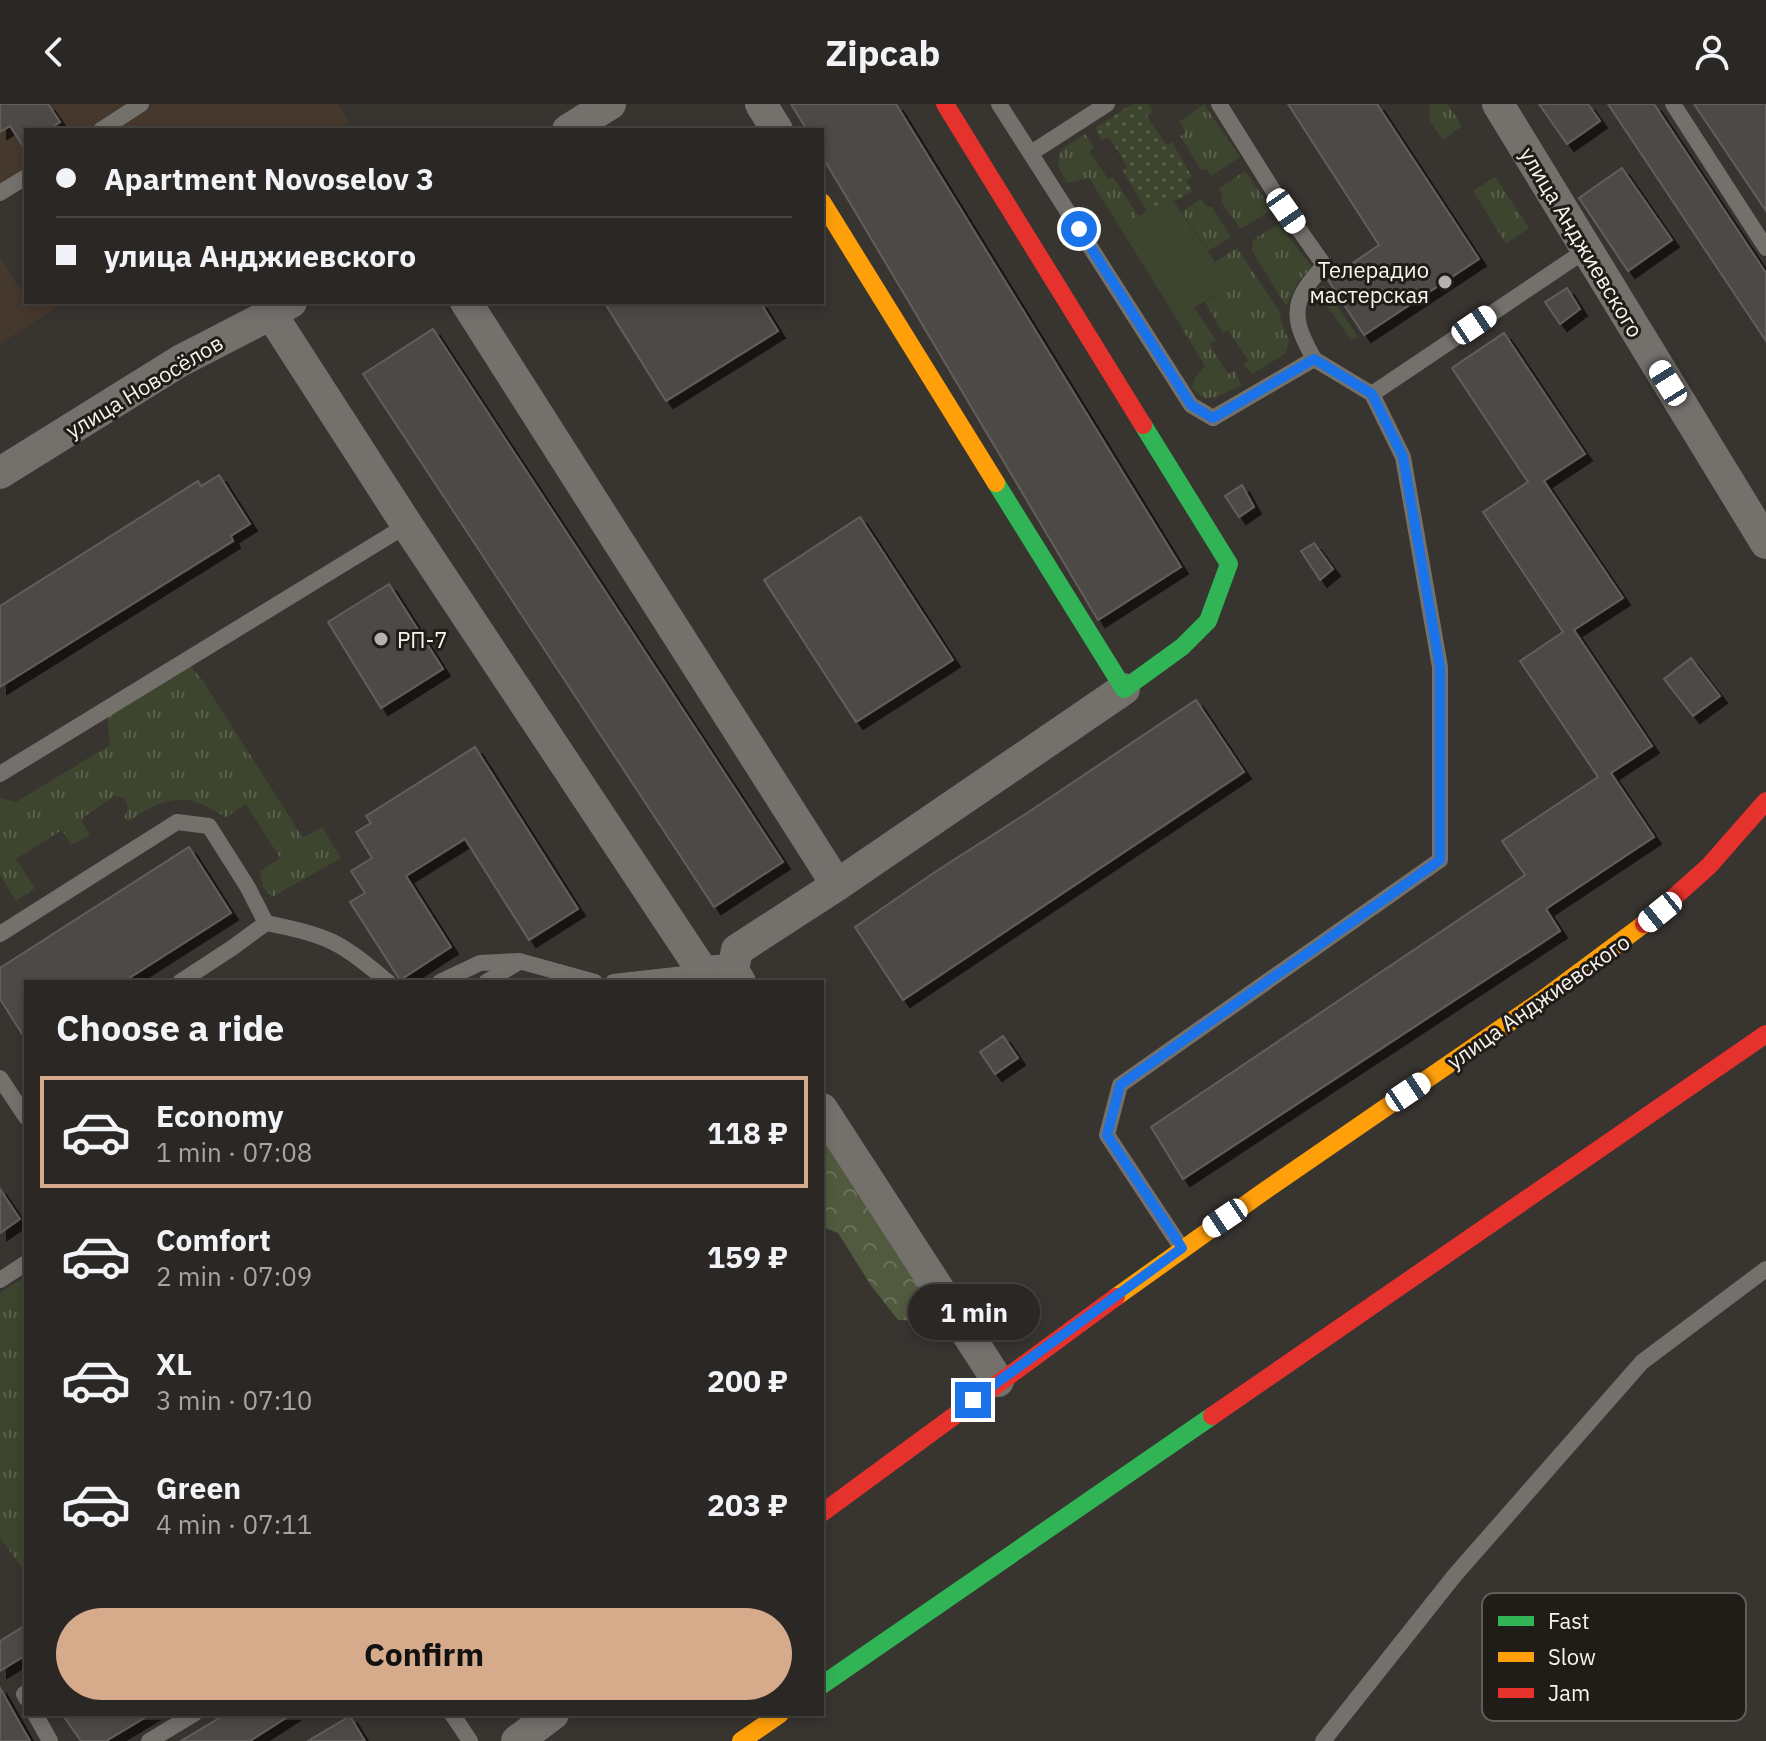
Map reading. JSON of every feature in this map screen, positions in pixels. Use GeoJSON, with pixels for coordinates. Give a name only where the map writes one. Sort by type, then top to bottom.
{"type":"FeatureCollection","features":[{"type":"Feature","properties":{"kind":"street"},"geometry":{"type":"LineString","coordinates":[[571,128],[610,104]]}},
{"type":"Feature","properties":{"kind":"street"},"geometry":{"type":"LineString","coordinates":[[761,104],[776,128]]}},
{"type":"Feature","properties":{"kind":"street"},"geometry":{"type":"LineString","coordinates":[[281,308],[407,525],[725,975],[737,950],[837,885],[1182,647],[1208,621],[1229,564],[945,104]]}},
{"type":"Feature","properties":{"kind":"street","name":"улица Анджиевского"},"geometry":{"type":"LineString","coordinates":[[1498,104],[1766,543]]}},
{"type":"Feature","properties":{"kind":"street"},"geometry":{"type":"LineString","coordinates":[[824,205],[1124,689]]}},
{"type":"Feature","properties":{"kind":"street"},"geometry":{"type":"LineString","coordinates":[[467,304],[837,885]]}},
{"type":"Feature","properties":{"kind":"street","name":"улица Новосёлов"},"geometry":{"type":"LineString","coordinates":[[0,473],[180,361],[281,308]]}},
{"type":"Feature","properties":{"kind":"street","name":"улица Анджиевского"},"geometry":{"type":"LineString","coordinates":[[824,1512],[1182,1248],[1592,966],[1660,912],[1710,865],[1730,846],[1766,801]]}},
{"type":"Feature","properties":{"kind":"street"},"geometry":{"type":"LineString","coordinates":[[824,1684],[1766,1034]]}},
{"type":"Feature","properties":{"kind":"street"},"geometry":{"type":"LineString","coordinates":[[824,1112],[998,1381]]}},
{"type":"Feature","properties":{"kind":"street"},"geometry":{"type":"LineString","coordinates":[[517,1741],[550,1716]]}},
{"type":"Feature","properties":{"kind":"street"},"geometry":{"type":"LineString","coordinates":[[741,1741],[777,1716]]}},
{"type":"Feature","properties":{"kind":"lane"},"geometry":{"type":"LineString","coordinates":[[104,128],[141,104]]}},
{"type":"Feature","properties":{"kind":"lane"},"geometry":{"type":"LineString","coordinates":[[999,104],[1191,405],[1213,418],[1314,359]]}},
{"type":"Feature","properties":{"kind":"lane"},"geometry":{"type":"LineString","coordinates":[[1031,153],[1107,104]]}},
{"type":"Feature","properties":{"kind":"lane"},"geometry":{"type":"LineString","coordinates":[[1182,1248],[1107,1135],[1120,1085],[1440,860],[1440,667],[1403,457],[1372,394],[1314,359],[1302,336],[1297,322],[1301,294],[1324,265],[1219,104]]}},
{"type":"Feature","properties":{"kind":"lane"},"geometry":{"type":"LineString","coordinates":[[1673,104],[1766,248]]}},
{"type":"Feature","properties":{"kind":"lane"},"geometry":{"type":"LineString","coordinates":[[0,193],[24,178]]}},
{"type":"Feature","properties":{"kind":"lane"},"geometry":{"type":"LineString","coordinates":[[1372,394],[1586,250]]}},
{"type":"Feature","properties":{"kind":"lane"},"geometry":{"type":"LineString","coordinates":[[0,774],[407,525]]}},
{"type":"Feature","properties":{"kind":"lane"},"geometry":{"type":"LineString","coordinates":[[0,934],[177,822],[209,826],[266,923]]}},
{"type":"Feature","properties":{"kind":"lane"},"geometry":{"type":"LineString","coordinates":[[183,980],[266,923],[329,940],[386,980]]}},
{"type":"Feature","properties":{"kind":"lane"},"geometry":{"type":"LineString","coordinates":[[444,980],[480,963],[519,961],[588,980]]}},
{"type":"Feature","properties":{"kind":"lane"},"geometry":{"type":"LineString","coordinates":[[489,980],[519,961]]}},
{"type":"Feature","properties":{"kind":"lane"},"geometry":{"type":"LineString","coordinates":[[645,980],[725,975]]}},
{"type":"Feature","properties":{"kind":"lane"},"geometry":{"type":"LineString","coordinates":[[0,1078],[24,1114]]}},
{"type":"Feature","properties":{"kind":"lane"},"geometry":{"type":"LineString","coordinates":[[11,1093],[24,1084]]}},
{"type":"Feature","properties":{"kind":"lane"},"geometry":{"type":"LineString","coordinates":[[0,1280],[24,1264]]}},
{"type":"Feature","properties":{"kind":"lane"},"geometry":{"type":"LineString","coordinates":[[1323,1741],[1455,1575],[1642,1362],[1766,1269]]}},
{"type":"Feature","properties":{"kind":"lane"},"geometry":{"type":"LineString","coordinates":[[36,1716],[50,1741]]}},
{"type":"Feature","properties":{"kind":"lane"},"geometry":{"type":"LineString","coordinates":[[149,1741],[191,1716]]}},
{"type":"Feature","properties":{"kind":"lane"},"geometry":{"type":"LineString","coordinates":[[453,1716],[470,1741]]}},
{"type":"Feature","properties":{"kind":"shaded area"},"geometry":{"type":"Polygon","coordinates":[[[48,104],[338,104],[349,122],[339,128],[119,128],[115,121],[104,128],[51,128],[60,122],[48,104]]]}},
{"type":"Feature","properties":{"kind":"shaded area"},"geometry":{"type":"Polygon","coordinates":[[[10,126],[24,145],[24,178],[0,193],[0,132],[10,126]]]}},
{"type":"Feature","properties":{"kind":"shaded area"},"geometry":{"type":"Polygon","coordinates":[[[0,257],[24,295],[24,304],[62,304],[0,344],[0,257]]]}},
{"type":"Feature","properties":{"kind":"green space"},"geometry":{"type":"Polygon","coordinates":[[[1132,104],[1148,104],[1153,111],[1147,116],[1166,145],[1172,142],[1192,177],[1186,181],[1193,191],[1175,201],[1171,197],[1147,211],[1123,171],[1127,166],[1109,137],[1102,140],[1095,128],[1132,104]]]}},
{"type":"Feature","properties":{"kind":"green space"},"geometry":{"type":"Polygon","coordinates":[[[1204,104],[1240,157],[1211,176],[1206,168],[1201,170],[1180,136],[1186,132],[1179,122],[1204,104]]]}},
{"type":"Feature","properties":{"kind":"green space"},"geometry":{"type":"Polygon","coordinates":[[[1430,104],[1448,104],[1462,126],[1443,140],[1429,120],[1430,104]]]}},
{"type":"Feature","properties":{"kind":"green space"},"geometry":{"type":"Polygon","coordinates":[[[1085,134],[1094,147],[1090,152],[1108,179],[1113,177],[1138,216],[1121,229],[1089,178],[1067,183],[1062,173],[1058,159],[1060,153],[1085,134]]]}},
{"type":"Feature","properties":{"kind":"green space"},"geometry":{"type":"Polygon","coordinates":[[[1245,171],[1272,210],[1240,229],[1221,201],[1223,196],[1219,189],[1245,171]]]}},
{"type":"Feature","properties":{"kind":"green space"},"geometry":{"type":"Polygon","coordinates":[[[1495,177],[1529,228],[1506,244],[1473,191],[1495,177]]]}},
{"type":"Feature","properties":{"kind":"green space"},"geometry":{"type":"Polygon","coordinates":[[[1171,197],[1231,286],[1176,318],[1121,229],[1171,197]]]}},
{"type":"Feature","properties":{"kind":"green space"},"geometry":{"type":"Polygon","coordinates":[[[1201,199],[1207,207],[1212,207],[1231,237],[1208,251],[1182,212],[1201,199]]]}},
{"type":"Feature","properties":{"kind":"green space"},"geometry":{"type":"Polygon","coordinates":[[[1279,224],[1312,267],[1298,282],[1286,306],[1252,251],[1253,240],[1279,224]]]}},
{"type":"Feature","properties":{"kind":"green space"},"geometry":{"type":"Polygon","coordinates":[[[1237,248],[1281,314],[1280,319],[1289,340],[1286,353],[1252,374],[1244,365],[1248,360],[1228,330],[1223,333],[1205,302],[1231,286],[1215,262],[1237,248]]]}},
{"type":"Feature","properties":{"kind":"green space"},"geometry":{"type":"Polygon","coordinates":[[[1323,285],[1358,337],[1351,340],[1316,290],[1323,285]]]}},
{"type":"Feature","properties":{"kind":"green space"},"geometry":{"type":"Polygon","coordinates":[[[1194,308],[1216,340],[1209,344],[1228,374],[1234,371],[1242,385],[1217,397],[1203,398],[1192,388],[1194,379],[1205,366],[1176,318],[1194,308]]]}},
{"type":"Feature","properties":{"kind":"green space"},"geometry":{"type":"Polygon","coordinates":[[[190,666],[203,681],[303,838],[322,827],[341,858],[272,897],[263,887],[260,871],[280,858],[246,804],[226,817],[196,802],[169,801],[151,807],[128,822],[124,818],[128,807],[125,798],[114,796],[84,817],[82,822],[90,835],[71,845],[62,830],[16,859],[35,888],[16,901],[0,875],[0,798],[16,802],[110,745],[107,715],[190,666]]]}},
{"type":"Feature","properties":{"kind":"green space"},"geometry":{"type":"Polygon","coordinates":[[[824,1140],[919,1283],[940,1322],[898,1320],[872,1287],[838,1233],[824,1228],[824,1140]]]}},
{"type":"Feature","properties":{"kind":"green space"},"geometry":{"type":"Polygon","coordinates":[[[24,1277],[24,1570],[0,1538],[0,1293],[24,1277]]]}},
{"type":"Feature","properties":{"kind":"building"},"geometry":{"type":"Polygon","coordinates":[[[0,104],[48,104],[60,122],[51,128],[24,128],[23,146],[10,126],[0,132],[0,104]]]}},
{"type":"Feature","properties":{"kind":"building"},"geometry":{"type":"Polygon","coordinates":[[[791,104],[896,104],[1181,567],[1098,620],[824,159],[824,128],[806,128],[791,104]]]}},
{"type":"Feature","properties":{"kind":"building"},"geometry":{"type":"Polygon","coordinates":[[[1288,104],[1377,104],[1479,259],[1364,335],[1328,280],[1379,245],[1288,104]]]}},
{"type":"Feature","properties":{"kind":"building"},"geometry":{"type":"Polygon","coordinates":[[[1539,104],[1588,104],[1600,121],[1567,144],[1539,104]]]}},
{"type":"Feature","properties":{"kind":"building"},"geometry":{"type":"Polygon","coordinates":[[[1608,104],[1654,104],[1766,273],[1766,341],[1608,104]]]}},
{"type":"Feature","properties":{"kind":"building"},"geometry":{"type":"Polygon","coordinates":[[[1694,104],[1766,104],[1766,211],[1694,104]]]}},
{"type":"Feature","properties":{"kind":"building"},"geometry":{"type":"Polygon","coordinates":[[[1622,168],[1672,240],[1628,271],[1579,198],[1622,168]]]}},
{"type":"Feature","properties":{"kind":"building"},"geometry":{"type":"Polygon","coordinates":[[[1567,288],[1580,309],[1560,324],[1545,302],[1567,288]]]}},
{"type":"Feature","properties":{"kind":"building"},"geometry":{"type":"Polygon","coordinates":[[[605,304],[761,304],[778,331],[666,401],[605,304]]]}},
{"type":"Feature","properties":{"kind":"building"},"geometry":{"type":"Polygon","coordinates":[[[433,329],[783,862],[714,907],[363,374],[433,329]]]}},
{"type":"Feature","properties":{"kind":"building"},"geometry":{"type":"Polygon","coordinates":[[[1504,333],[1585,454],[1544,481],[1623,598],[1574,630],[1652,746],[1611,773],[1654,837],[1546,909],[1560,931],[1183,1179],[1151,1127],[1525,875],[1502,841],[1598,777],[1520,661],[1563,632],[1483,512],[1528,482],[1452,368],[1504,333]]]}},
{"type":"Feature","properties":{"kind":"building"},"geometry":{"type":"Polygon","coordinates":[[[219,475],[250,524],[231,536],[233,541],[0,687],[0,606],[198,481],[201,486],[219,475]]]}},
{"type":"Feature","properties":{"kind":"building"},"geometry":{"type":"Polygon","coordinates":[[[1242,485],[1254,507],[1239,517],[1225,496],[1242,485]]]}},
{"type":"Feature","properties":{"kind":"building"},"geometry":{"type":"Polygon","coordinates":[[[860,517],[953,660],[856,722],[764,580],[860,517]]]}},
{"type":"Feature","properties":{"kind":"building"},"geometry":{"type":"Polygon","coordinates":[[[1314,543],[1333,569],[1320,580],[1301,551],[1314,543]]]}},
{"type":"Feature","properties":{"kind":"building","name":"РП-7"},"geometry":{"type":"Polygon","coordinates":[[[389,584],[443,669],[381,708],[328,622],[389,584]]]}},
{"type":"Feature","properties":{"kind":"building"},"geometry":{"type":"Polygon","coordinates":[[[1691,658],[1720,696],[1693,716],[1664,679],[1691,658]]]}},
{"type":"Feature","properties":{"kind":"building"},"geometry":{"type":"Polygon","coordinates":[[[1196,700],[1244,772],[903,1000],[855,927],[1196,700]]]}},
{"type":"Feature","properties":{"kind":"building"},"geometry":{"type":"Polygon","coordinates":[[[475,747],[578,909],[529,940],[465,839],[406,876],[451,947],[400,980],[350,902],[365,893],[351,871],[372,858],[356,832],[371,823],[366,816],[475,747]]]}},
{"type":"Feature","properties":{"kind":"building"},"geometry":{"type":"Polygon","coordinates":[[[189,847],[231,913],[126,980],[24,980],[24,1037],[0,999],[0,968],[189,847]]]}},
{"type":"Feature","properties":{"kind":"building"},"geometry":{"type":"Polygon","coordinates":[[[1003,1036],[1018,1058],[995,1074],[980,1052],[1003,1036]]]}},
{"type":"Feature","properties":{"kind":"building"},"geometry":{"type":"Polygon","coordinates":[[[0,1189],[20,1219],[0,1233],[0,1189]]]}},
{"type":"Feature","properties":{"kind":"building"},"geometry":{"type":"Polygon","coordinates":[[[24,1626],[24,1656],[0,1671],[0,1641],[24,1626]]]}},
{"type":"Feature","properties":{"kind":"building"},"geometry":{"type":"Polygon","coordinates":[[[0,1688],[30,1741],[0,1741],[0,1688]]]}},
{"type":"Feature","properties":{"kind":"building"},"geometry":{"type":"Polygon","coordinates":[[[63,1716],[148,1716],[106,1741],[81,1741],[63,1716]]]}},
{"type":"Feature","properties":{"kind":"building"},"geometry":{"type":"Polygon","coordinates":[[[223,1716],[289,1716],[250,1741],[181,1741],[223,1716]]]}},
{"type":"Feature","properties":{"kind":"building"},"geometry":{"type":"Polygon","coordinates":[[[350,1716],[365,1741],[308,1741],[350,1716]]]}},
{"type":"Feature","properties":{"kind":"traffic: fast"},"geometry":{"type":"LineString","coordinates":[[996,483],[1124,689],[1182,647],[1208,621],[1229,564],[1143,425]]}},
{"type":"Feature","properties":{"kind":"traffic: fast"},"geometry":{"type":"LineString","coordinates":[[824,1684],[1212,1416]]}},
{"type":"Feature","properties":{"kind":"traffic: slow"},"geometry":{"type":"LineString","coordinates":[[824,205],[996,483]]}},
{"type":"Feature","properties":{"kind":"traffic: slow"},"geometry":{"type":"LineString","coordinates":[[1116,1297],[1542,1000],[1644,924]]}},
{"type":"Feature","properties":{"kind":"traffic: slow"},"geometry":{"type":"LineString","coordinates":[[741,1741],[777,1716]]}},
{"type":"Feature","properties":{"kind":"traffic: jam"},"geometry":{"type":"LineString","coordinates":[[945,104],[1143,425]]}},
{"type":"Feature","properties":{"kind":"traffic: jam"},"geometry":{"type":"LineString","coordinates":[[1644,924],[1709,866],[1766,801]]}},
{"type":"Feature","properties":{"kind":"traffic: jam"},"geometry":{"type":"LineString","coordinates":[[1212,1416],[1766,1034]]}},
{"type":"Feature","properties":{"kind":"traffic: jam"},"geometry":{"type":"LineString","coordinates":[[824,1512],[1116,1297]]}},
{"type":"Feature","properties":{"kind":"place","name":"Телерадио мастерская"},"geometry":{"type":"Point","coordinates":[1445,282]}},
{"type":"Feature","properties":{"kind":"place","name":"РП-7"},"geometry":{"type":"Point","coordinates":[381,639]}},
{"type":"Feature","properties":{"kind":"route"},"geometry":{"type":"LineString","coordinates":[[973,1400],[1182,1248],[1107,1135],[1120,1085],[1440,860],[1440,667],[1403,457],[1372,394],[1314,359],[1213,418],[1191,405],[1079,229]]}}]}
